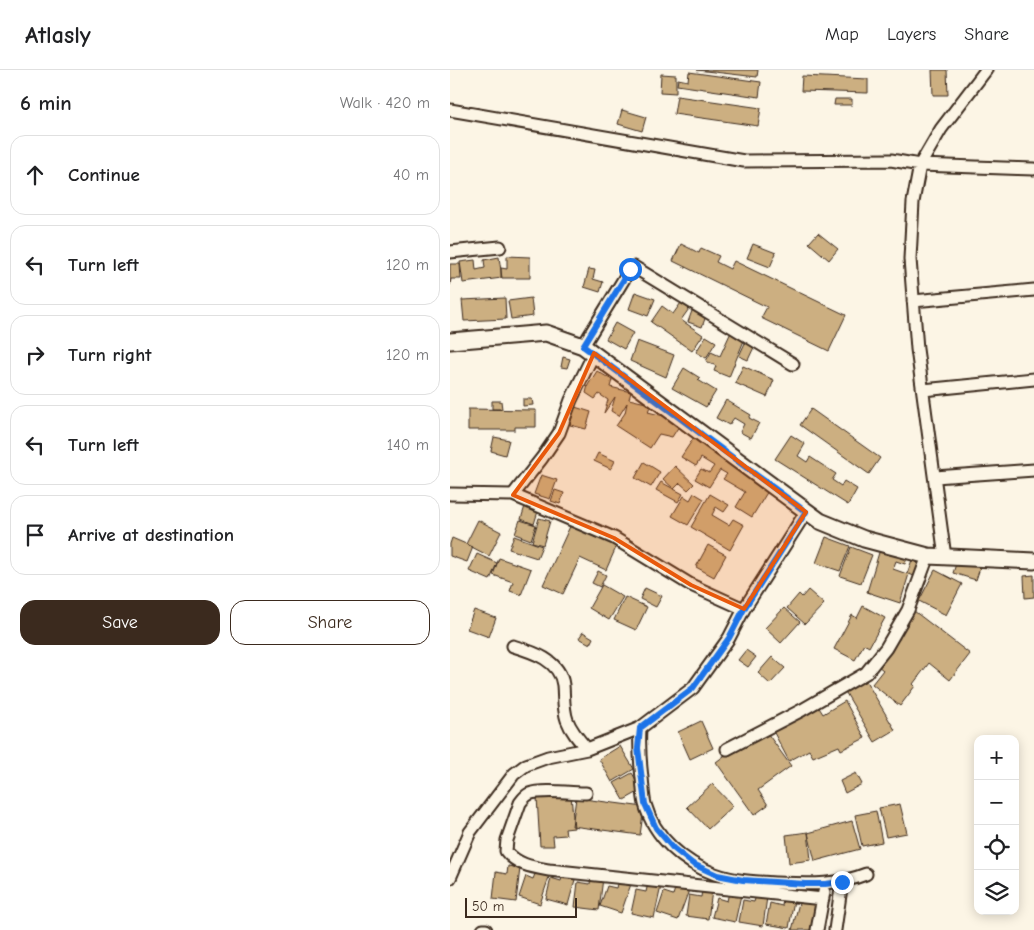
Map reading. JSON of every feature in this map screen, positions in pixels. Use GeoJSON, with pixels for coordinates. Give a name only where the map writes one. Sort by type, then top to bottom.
{"type":"FeatureCollection","features":[{"type":"Feature","properties":{"kind":"street"},"geometry":{"type":"LineString","coordinates":[[945,557],[913,300],[910,260],[912,202],[920,165],[940,129],[986,70]]}},
{"type":"Feature","properties":{"kind":"street"},"geometry":{"type":"LineString","coordinates":[[450,110],[744,161],[891,160],[920,165],[1034,169]]}},
{"type":"Feature","properties":{"kind":"street"},"geometry":{"type":"LineString","coordinates":[[450,252],[500,247]]}},
{"type":"Feature","properties":{"kind":"street"},"geometry":{"type":"LineString","coordinates":[[513,495],[559,433],[589,349],[630,269],[634,267],[793,364]]}},
{"type":"Feature","properties":{"kind":"street"},"geometry":{"type":"LineString","coordinates":[[913,300],[1034,290]]}},
{"type":"Feature","properties":{"kind":"street"},"geometry":{"type":"LineString","coordinates":[[450,340],[546,333],[589,349],[820,521],[864,540],[928,556],[1034,561]]}},
{"type":"Feature","properties":{"kind":"street"},"geometry":{"type":"LineString","coordinates":[[923,390],[1034,380]]}},
{"type":"Feature","properties":{"kind":"street"},"geometry":{"type":"LineString","coordinates":[[935,477],[1034,470]]}},
{"type":"Feature","properties":{"kind":"street"},"geometry":{"type":"LineString","coordinates":[[450,494],[513,495],[614,538],[692,585],[744,609]]}},
{"type":"Feature","properties":{"kind":"street"},"geometry":{"type":"LineString","coordinates":[[450,878],[470,832],[514,774],[526,765],[548,757],[586,749],[640,728],[693,688],[729,638],[744,609],[806,512]]}},
{"type":"Feature","properties":{"kind":"street"},"geometry":{"type":"LineString","coordinates":[[727,749],[802,710],[866,673],[886,648],[908,610],[928,556]]}},
{"type":"Feature","properties":{"kind":"street"},"geometry":{"type":"LineString","coordinates":[[513,646],[534,652],[550,661],[557,670],[562,682],[566,718],[572,731],[586,749]]}},
{"type":"Feature","properties":{"kind":"street"},"geometry":{"type":"LineString","coordinates":[[640,728],[638,748],[645,804],[656,828],[673,848],[693,864],[717,875],[768,882],[825,884],[842,882],[866,874]]}},
{"type":"Feature","properties":{"kind":"street"},"geometry":{"type":"LineString","coordinates":[[586,793],[540,792],[529,794],[520,803],[507,840],[506,851],[519,863],[549,870],[822,899]]}},
{"type":"Feature","properties":{"kind":"street"},"geometry":{"type":"LineString","coordinates":[[835,930],[842,882]]}},
{"type":"Feature","properties":{"kind":"street"},"geometry":{"type":"LineString","coordinates":[[818,930],[825,884]]}},
{"type":"Feature","properties":{"kind":"highlighted area"},"geometry":{"type":"Polygon","coordinates":[[[594,353],[806,512],[744,609],[691,585],[614,538],[513,495],[559,433],[594,353]]]}},
{"type":"Feature","properties":{"kind":"building"},"geometry":{"type":"Polygon","coordinates":[[[697,70],[758,70],[757,77],[697,70]]]}},
{"type":"Feature","properties":{"kind":"building"},"geometry":{"type":"Polygon","coordinates":[[[932,70],[947,70],[948,95],[933,95],[932,70]]]}},
{"type":"Feature","properties":{"kind":"building"},"geometry":{"type":"Polygon","coordinates":[[[689,72],[761,82],[759,97],[677,85],[678,79],[688,81],[689,72]]]}},
{"type":"Feature","properties":{"kind":"building"},"geometry":{"type":"Polygon","coordinates":[[[661,74],[676,75],[676,93],[660,92],[661,74]]]}},
{"type":"Feature","properties":{"kind":"building"},"geometry":{"type":"Polygon","coordinates":[[[802,76],[868,79],[868,93],[801,91],[802,76]]]}},
{"type":"Feature","properties":{"kind":"building"},"geometry":{"type":"Polygon","coordinates":[[[677,96],[761,108],[758,126],[674,114],[677,96]]]}},
{"type":"Feature","properties":{"kind":"building"},"geometry":{"type":"Polygon","coordinates":[[[835,99],[852,99],[852,105],[834,105],[835,99]]]}},
{"type":"Feature","properties":{"kind":"building"},"geometry":{"type":"Polygon","coordinates":[[[622,110],[646,117],[642,131],[618,124],[622,110]]]}},
{"type":"Feature","properties":{"kind":"building"},"geometry":{"type":"Polygon","coordinates":[[[818,233],[838,249],[829,260],[809,243],[818,233]]]}},
{"type":"Feature","properties":{"kind":"building"},"geometry":{"type":"Polygon","coordinates":[[[681,244],[699,253],[701,248],[719,256],[716,262],[730,269],[734,261],[846,315],[829,351],[761,318],[767,307],[673,261],[681,244]]]}},
{"type":"Feature","properties":{"kind":"building"},"geometry":{"type":"Polygon","coordinates":[[[753,244],[776,253],[770,267],[747,258],[753,244]]]}},
{"type":"Feature","properties":{"kind":"building"},"geometry":{"type":"Polygon","coordinates":[[[507,256],[530,257],[530,278],[501,278],[501,268],[507,269],[507,256]]]}},
{"type":"Feature","properties":{"kind":"building"},"geometry":{"type":"Polygon","coordinates":[[[499,257],[502,278],[463,283],[460,262],[475,260],[476,270],[485,268],[484,260],[499,257]]]}},
{"type":"Feature","properties":{"kind":"building"},"geometry":{"type":"Polygon","coordinates":[[[450,264],[460,264],[461,279],[451,279],[450,285],[450,264]]]}},
{"type":"Feature","properties":{"kind":"building"},"geometry":{"type":"Polygon","coordinates":[[[589,269],[595,270],[593,279],[603,282],[600,292],[584,287],[589,269]]]}},
{"type":"Feature","properties":{"kind":"building"},"geometry":{"type":"Polygon","coordinates":[[[635,292],[655,299],[648,316],[629,309],[635,292]]]}},
{"type":"Feature","properties":{"kind":"building"},"geometry":{"type":"Polygon","coordinates":[[[505,298],[506,319],[464,321],[462,300],[505,298]]]}},
{"type":"Feature","properties":{"kind":"building"},"geometry":{"type":"Polygon","coordinates":[[[531,298],[533,316],[511,319],[508,301],[531,298]]]}},
{"type":"Feature","properties":{"kind":"building"},"geometry":{"type":"Polygon","coordinates":[[[683,300],[691,306],[681,320],[703,335],[692,351],[651,322],[662,306],[673,314],[683,300]]]}},
{"type":"Feature","properties":{"kind":"building"},"geometry":{"type":"Polygon","coordinates":[[[693,308],[707,313],[702,327],[688,322],[693,308]]]}},
{"type":"Feature","properties":{"kind":"building"},"geometry":{"type":"Polygon","coordinates":[[[615,323],[633,333],[624,349],[606,339],[615,323]]]}},
{"type":"Feature","properties":{"kind":"building"},"geometry":{"type":"Polygon","coordinates":[[[731,332],[745,338],[729,377],[714,371],[716,366],[706,361],[711,352],[720,356],[731,332]]]}},
{"type":"Feature","properties":{"kind":"building"},"geometry":{"type":"Polygon","coordinates":[[[706,336],[716,342],[706,358],[696,352],[706,336]]]}},
{"type":"Feature","properties":{"kind":"building"},"geometry":{"type":"Polygon","coordinates":[[[637,341],[674,355],[666,377],[630,361],[637,341]]]}},
{"type":"Feature","properties":{"kind":"building"},"geometry":{"type":"Polygon","coordinates":[[[746,341],[755,345],[748,360],[739,356],[746,341]]]}},
{"type":"Feature","properties":{"kind":"building"},"geometry":{"type":"Polygon","coordinates":[[[563,357],[570,359],[567,368],[561,367],[563,357]]]}},
{"type":"Feature","properties":{"kind":"building"},"geometry":{"type":"Polygon","coordinates":[[[743,366],[774,380],[767,397],[735,383],[743,366]]]}},
{"type":"Feature","properties":{"kind":"building"},"geometry":{"type":"Polygon","coordinates":[[[684,368],[700,378],[698,380],[716,391],[706,407],[672,388],[684,368]]]}},
{"type":"Feature","properties":{"kind":"building"},"geometry":{"type":"Polygon","coordinates":[[[597,371],[612,380],[610,387],[631,392],[629,399],[646,403],[650,406],[648,412],[664,416],[679,426],[672,437],[659,434],[650,448],[616,426],[625,413],[627,403],[619,416],[611,411],[615,397],[604,413],[608,400],[599,394],[595,399],[586,393],[588,385],[597,371]]]}},
{"type":"Feature","properties":{"kind":"building"},"geometry":{"type":"Polygon","coordinates":[[[523,399],[532,399],[533,405],[523,406],[523,399]]]}},
{"type":"Feature","properties":{"kind":"building"},"geometry":{"type":"Polygon","coordinates":[[[726,400],[751,415],[749,418],[759,423],[751,438],[740,432],[744,424],[734,418],[729,425],[716,418],[726,400]]]}},
{"type":"Feature","properties":{"kind":"building"},"geometry":{"type":"Polygon","coordinates":[[[492,401],[501,401],[502,409],[492,409],[492,401]]]}},
{"type":"Feature","properties":{"kind":"building"},"geometry":{"type":"Polygon","coordinates":[[[575,407],[591,412],[586,429],[570,425],[575,407]]]}},
{"type":"Feature","properties":{"kind":"building"},"geometry":{"type":"Polygon","coordinates":[[[468,409],[536,410],[536,427],[515,427],[515,430],[468,430],[468,409]]]}},
{"type":"Feature","properties":{"kind":"building"},"geometry":{"type":"Polygon","coordinates":[[[811,409],[880,458],[869,474],[800,425],[811,409]]]}},
{"type":"Feature","properties":{"kind":"building"},"geometry":{"type":"Polygon","coordinates":[[[791,435],[805,444],[798,456],[807,462],[810,457],[836,474],[832,480],[841,486],[844,481],[857,489],[848,505],[775,459],[791,435]]]}},
{"type":"Feature","properties":{"kind":"building"},"geometry":{"type":"Polygon","coordinates":[[[695,436],[771,486],[752,517],[736,507],[745,492],[723,479],[727,474],[720,470],[709,487],[695,479],[701,469],[709,473],[714,466],[701,458],[696,466],[681,457],[695,436]]]}},
{"type":"Feature","properties":{"kind":"building"},"geometry":{"type":"Polygon","coordinates":[[[494,437],[509,440],[505,455],[491,451],[494,437]]]}},
{"type":"Feature","properties":{"kind":"building"},"geometry":{"type":"Polygon","coordinates":[[[598,453],[615,461],[611,469],[594,461],[598,453]]]}},
{"type":"Feature","properties":{"kind":"building"},"geometry":{"type":"Polygon","coordinates":[[[644,462],[660,472],[651,487],[635,478],[644,462]]]}},
{"type":"Feature","properties":{"kind":"building"},"geometry":{"type":"Polygon","coordinates":[[[675,466],[694,484],[688,490],[680,483],[674,489],[663,479],[675,466]]]}},
{"type":"Feature","properties":{"kind":"building"},"geometry":{"type":"Polygon","coordinates":[[[541,475],[557,480],[550,499],[534,494],[541,475]]]}},
{"type":"Feature","properties":{"kind":"building"},"geometry":{"type":"Polygon","coordinates":[[[661,482],[683,494],[678,502],[656,490],[661,482]]]}},
{"type":"Feature","properties":{"kind":"building"},"geometry":{"type":"Polygon","coordinates":[[[555,490],[564,493],[560,504],[551,501],[555,490]]]}},
{"type":"Feature","properties":{"kind":"building"},"geometry":{"type":"Polygon","coordinates":[[[694,493],[704,499],[688,525],[672,516],[684,496],[690,500],[694,493]]]}},
{"type":"Feature","properties":{"kind":"building"},"geometry":{"type":"Polygon","coordinates":[[[710,494],[729,505],[724,512],[716,507],[712,515],[729,525],[733,519],[744,525],[730,550],[691,527],[710,494]]]}},
{"type":"Feature","properties":{"kind":"building"},"geometry":{"type":"Polygon","coordinates":[[[526,503],[539,508],[534,524],[521,519],[526,503]]]}},
{"type":"Feature","properties":{"kind":"building"},"geometry":{"type":"Polygon","coordinates":[[[539,518],[550,521],[543,545],[532,542],[539,518]]]}},
{"type":"Feature","properties":{"kind":"building"},"geometry":{"type":"Polygon","coordinates":[[[478,520],[501,532],[489,556],[466,544],[478,520]]]}},
{"type":"Feature","properties":{"kind":"building"},"geometry":{"type":"Polygon","coordinates":[[[520,520],[536,525],[531,540],[515,534],[520,520]]]}},
{"type":"Feature","properties":{"kind":"building"},"geometry":{"type":"Polygon","coordinates":[[[572,522],[618,543],[606,570],[580,558],[563,594],[543,585],[572,522]]]}},
{"type":"Feature","properties":{"kind":"building"},"geometry":{"type":"Polygon","coordinates":[[[514,536],[542,546],[537,558],[509,549],[514,536]]]}},
{"type":"Feature","properties":{"kind":"building"},"geometry":{"type":"Polygon","coordinates":[[[826,537],[850,546],[840,571],[816,563],[826,537]]]}},
{"type":"Feature","properties":{"kind":"building"},"geometry":{"type":"Polygon","coordinates":[[[452,538],[473,547],[467,562],[450,556],[452,538]]]}},
{"type":"Feature","properties":{"kind":"building"},"geometry":{"type":"Polygon","coordinates":[[[708,545],[726,555],[714,577],[696,567],[708,545]]]}},
{"type":"Feature","properties":{"kind":"building"},"geometry":{"type":"Polygon","coordinates":[[[881,546],[908,555],[905,564],[896,561],[893,569],[907,574],[913,557],[925,561],[919,578],[909,574],[900,603],[867,592],[881,546]]]}},
{"type":"Feature","properties":{"kind":"building"},"geometry":{"type":"Polygon","coordinates":[[[851,547],[872,555],[861,583],[840,576],[851,547]]]}},
{"type":"Feature","properties":{"kind":"building"},"geometry":{"type":"Polygon","coordinates":[[[477,554],[497,563],[490,580],[469,571],[477,554]]]}},
{"type":"Feature","properties":{"kind":"building"},"geometry":{"type":"Polygon","coordinates":[[[499,558],[531,569],[521,595],[510,591],[513,582],[493,575],[499,558]]]}},
{"type":"Feature","properties":{"kind":"building"},"geometry":{"type":"Polygon","coordinates":[[[957,561],[980,568],[976,580],[953,573],[957,561]]]}},
{"type":"Feature","properties":{"kind":"building"},"geometry":{"type":"Polygon","coordinates":[[[935,570],[962,584],[946,615],[919,601],[935,570]]]}},
{"type":"Feature","properties":{"kind":"building"},"geometry":{"type":"Polygon","coordinates":[[[598,571],[606,575],[600,587],[592,583],[598,571]]]}},
{"type":"Feature","properties":{"kind":"building"},"geometry":{"type":"Polygon","coordinates":[[[1034,575],[1034,597],[1025,598],[1024,576],[1034,575]]]}},
{"type":"Feature","properties":{"kind":"building"},"geometry":{"type":"Polygon","coordinates":[[[602,585],[623,597],[609,620],[589,608],[602,585]]]}},
{"type":"Feature","properties":{"kind":"building"},"geometry":{"type":"Polygon","coordinates":[[[645,588],[662,596],[656,607],[640,599],[645,588]]]}},
{"type":"Feature","properties":{"kind":"building"},"geometry":{"type":"Polygon","coordinates":[[[808,590],[824,604],[805,624],[787,608],[799,594],[802,597],[808,590]]]}},
{"type":"Feature","properties":{"kind":"building"},"geometry":{"type":"Polygon","coordinates":[[[625,597],[647,607],[636,630],[614,620],[625,597]]]}},
{"type":"Feature","properties":{"kind":"building"},"geometry":{"type":"Polygon","coordinates":[[[863,606],[885,618],[869,647],[864,644],[855,660],[834,649],[852,615],[857,618],[863,606]]]}},
{"type":"Feature","properties":{"kind":"building"},"geometry":{"type":"Polygon","coordinates":[[[784,608],[800,622],[781,643],[765,628],[784,608]]]}},
{"type":"Feature","properties":{"kind":"building"},"geometry":{"type":"Polygon","coordinates":[[[474,610],[496,618],[489,637],[467,629],[474,610]]]}},
{"type":"Feature","properties":{"kind":"building"},"geometry":{"type":"Polygon","coordinates":[[[914,611],[970,654],[950,680],[929,663],[913,684],[915,686],[900,706],[872,684],[883,670],[878,666],[900,638],[896,635],[914,611]]]}},
{"type":"Feature","properties":{"kind":"building"},"geometry":{"type":"Polygon","coordinates":[[[583,632],[593,638],[590,644],[579,638],[583,632]]]}},
{"type":"Feature","properties":{"kind":"building"},"geometry":{"type":"Polygon","coordinates":[[[746,650],[756,657],[748,667],[738,660],[746,650]]]}},
{"type":"Feature","properties":{"kind":"building"},"geometry":{"type":"Polygon","coordinates":[[[772,657],[785,668],[770,684],[758,673],[772,657]]]}},
{"type":"Feature","properties":{"kind":"building"},"geometry":{"type":"Polygon","coordinates":[[[863,676],[895,730],[875,742],[843,688],[863,676]]]}},
{"type":"Feature","properties":{"kind":"building"},"geometry":{"type":"Polygon","coordinates":[[[845,701],[865,738],[841,750],[839,746],[813,757],[809,750],[789,761],[772,729],[818,706],[823,714],[845,701]]]}},
{"type":"Feature","properties":{"kind":"building"},"geometry":{"type":"Polygon","coordinates":[[[701,721],[713,748],[690,759],[678,732],[701,721]]]}},
{"type":"Feature","properties":{"kind":"building"},"geometry":{"type":"Polygon","coordinates":[[[765,730],[791,766],[758,790],[768,805],[754,815],[716,762],[728,753],[730,755],[765,730]]]}},
{"type":"Feature","properties":{"kind":"building"},"geometry":{"type":"Polygon","coordinates":[[[620,746],[634,769],[612,782],[599,759],[620,746]]]}},
{"type":"Feature","properties":{"kind":"building"},"geometry":{"type":"Polygon","coordinates":[[[632,773],[642,790],[624,800],[614,783],[632,773]]]}},
{"type":"Feature","properties":{"kind":"building"},"geometry":{"type":"Polygon","coordinates":[[[856,773],[862,784],[845,793],[840,781],[856,773]]]}},
{"type":"Feature","properties":{"kind":"building"},"geometry":{"type":"Polygon","coordinates":[[[712,784],[733,806],[708,829],[687,807],[712,784]]]}},
{"type":"Feature","properties":{"kind":"building"},"geometry":{"type":"Polygon","coordinates":[[[571,795],[574,828],[565,829],[566,835],[553,836],[554,846],[540,846],[537,797],[571,795]]]}},
{"type":"Feature","properties":{"kind":"building"},"geometry":{"type":"Polygon","coordinates":[[[576,798],[644,807],[640,835],[572,826],[576,798]]]}},
{"type":"Feature","properties":{"kind":"building"},"geometry":{"type":"Polygon","coordinates":[[[900,804],[907,833],[886,837],[879,808],[900,804]]]}},
{"type":"Feature","properties":{"kind":"building"},"geometry":{"type":"Polygon","coordinates":[[[876,811],[882,842],[862,846],[855,815],[876,811]]]}},
{"type":"Feature","properties":{"kind":"building"},"geometry":{"type":"Polygon","coordinates":[[[852,821],[860,849],[815,861],[808,833],[852,821]]]}},
{"type":"Feature","properties":{"kind":"building"},"geometry":{"type":"Polygon","coordinates":[[[808,832],[811,860],[789,863],[786,835],[808,832]]]}},
{"type":"Feature","properties":{"kind":"building"},"geometry":{"type":"Polygon","coordinates":[[[508,866],[520,868],[516,902],[493,899],[496,872],[507,874],[508,866]]]}},
{"type":"Feature","properties":{"kind":"building"},"geometry":{"type":"Polygon","coordinates":[[[537,869],[550,874],[540,904],[519,897],[526,876],[533,879],[537,869]]]}},
{"type":"Feature","properties":{"kind":"building"},"geometry":{"type":"Polygon","coordinates":[[[563,873],[576,876],[568,905],[546,899],[551,878],[561,881],[563,873]]]}},
{"type":"Feature","properties":{"kind":"building"},"geometry":{"type":"Polygon","coordinates":[[[591,877],[603,878],[599,910],[575,907],[578,882],[590,884],[591,877]]]}},
{"type":"Feature","properties":{"kind":"building"},"geometry":{"type":"Polygon","coordinates":[[[618,880],[631,884],[621,913],[600,906],[607,886],[616,888],[618,880]]]}},
{"type":"Feature","properties":{"kind":"building"},"geometry":{"type":"Polygon","coordinates":[[[648,883],[661,886],[654,918],[631,913],[636,890],[646,892],[648,883]]]}},
{"type":"Feature","properties":{"kind":"building"},"geometry":{"type":"Polygon","coordinates":[[[676,886],[689,890],[678,920],[657,913],[664,892],[673,895],[676,886]]]}},
{"type":"Feature","properties":{"kind":"building"},"geometry":{"type":"Polygon","coordinates":[[[702,890],[712,891],[708,919],[686,916],[689,895],[701,897],[702,890]]]}},
{"type":"Feature","properties":{"kind":"building"},"geometry":{"type":"Polygon","coordinates":[[[729,892],[741,895],[735,922],[712,917],[717,898],[727,901],[729,892]]]}},
{"type":"Feature","properties":{"kind":"building"},"geometry":{"type":"Polygon","coordinates":[[[756,895],[767,897],[763,926],[739,922],[743,900],[754,902],[756,895]]]}},
{"type":"Feature","properties":{"kind":"building"},"geometry":{"type":"Polygon","coordinates":[[[783,898],[794,900],[789,928],[766,924],[770,903],[782,906],[783,898]]]}},
{"type":"Feature","properties":{"kind":"building"},"geometry":{"type":"Polygon","coordinates":[[[800,899],[820,904],[814,930],[792,930],[800,899]]]}},
{"type":"Feature","properties":{"kind":"route"},"geometry":{"type":"LineString","coordinates":[[630,269],[583,346],[806,512],[744,609],[729,638],[693,688],[640,728],[638,748],[645,804],[656,828],[673,848],[693,864],[717,875],[768,882],[805,884],[842,882]]}}]}
